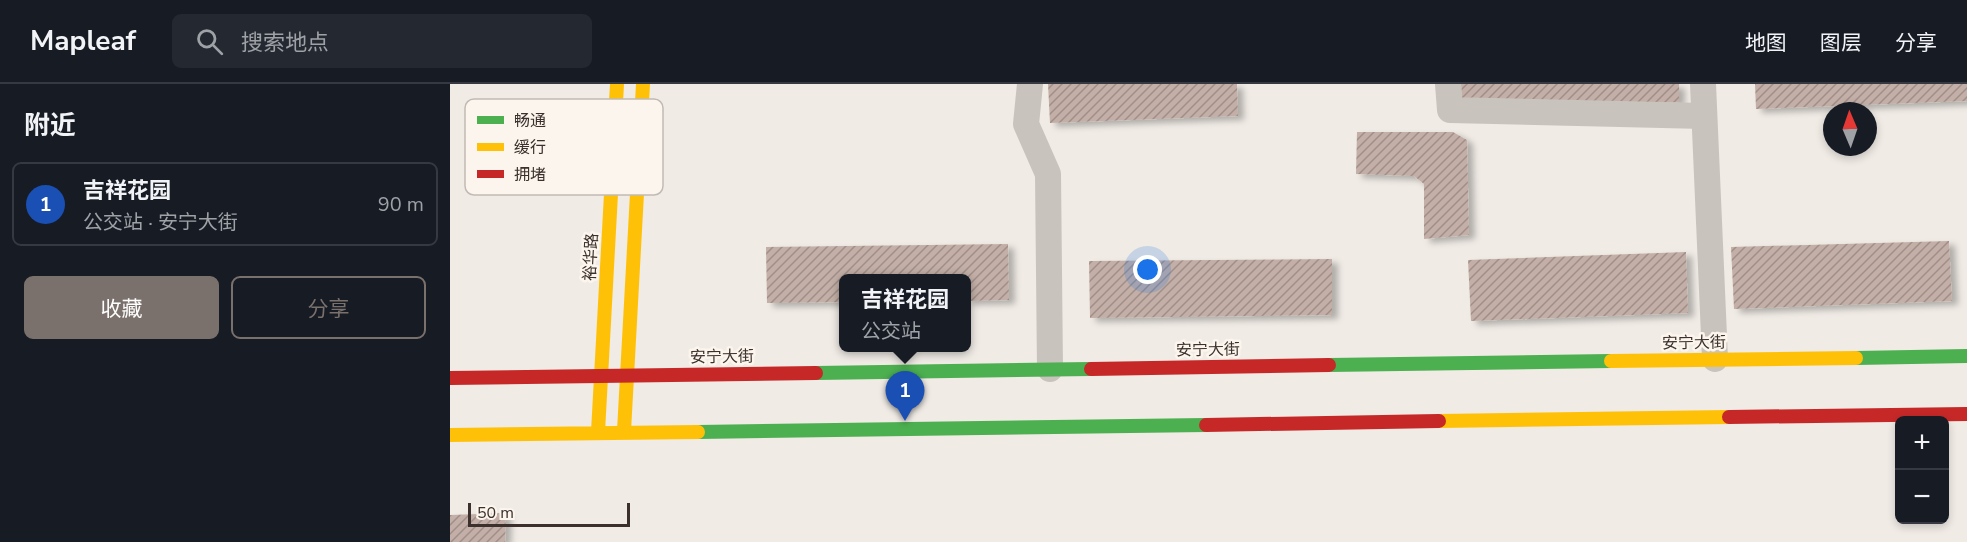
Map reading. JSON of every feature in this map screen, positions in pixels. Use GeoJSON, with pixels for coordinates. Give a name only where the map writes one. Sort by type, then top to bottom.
{"type":"FeatureCollection","features":[{"type":"Feature","properties":{"kind":"main road","name":"裕华路"},"geometry":{"type":"LineString","coordinates":[[616,99],[617,84]]}},
{"type":"Feature","properties":{"kind":"main road"},"geometry":{"type":"LineString","coordinates":[[642,99],[643,84]]}},
{"type":"Feature","properties":{"kind":"main road","name":"裕华路"},"geometry":{"type":"LineString","coordinates":[[598,432],[611,195]]}},
{"type":"Feature","properties":{"kind":"main road"},"geometry":{"type":"LineString","coordinates":[[624,431],[637,195]]}},
{"type":"Feature","properties":{"kind":"main road","name":"安宁大街"},"geometry":{"type":"LineString","coordinates":[[450,378],[1967,356]]}},
{"type":"Feature","properties":{"kind":"main road"},"geometry":{"type":"LineString","coordinates":[[450,435],[1967,414]]}},
{"type":"Feature","properties":{"kind":"street"},"geometry":{"type":"LineString","coordinates":[[1030,84],[1026,124],[1048,174],[1050,369]]}},
{"type":"Feature","properties":{"kind":"street"},"geometry":{"type":"LineString","coordinates":[[1448,84],[1450,110],[1704,116]]}},
{"type":"Feature","properties":{"kind":"street"},"geometry":{"type":"LineString","coordinates":[[1703,84],[1715,359]]}},
{"type":"Feature","properties":{"kind":"building"},"geometry":{"type":"Polygon","coordinates":[[[1048,84],[1237,84],[1238,116],[1050,123],[1048,84]]]}},
{"type":"Feature","properties":{"kind":"building"},"geometry":{"type":"Polygon","coordinates":[[[1461,84],[1679,84],[1679,102],[1462,111],[1461,84]]]}},
{"type":"Feature","properties":{"kind":"building"},"geometry":{"type":"Polygon","coordinates":[[[1755,84],[1967,84],[1967,101],[1877,104],[1877,102],[1823,102],[1823,106],[1756,109],[1755,84]]]}},
{"type":"Feature","properties":{"kind":"building"},"geometry":{"type":"Polygon","coordinates":[[[1357,132],[1453,132],[1467,140],[1469,235],[1424,239],[1424,184],[1414,176],[1356,174],[1357,132]]]}},
{"type":"Feature","properties":{"kind":"building"},"geometry":{"type":"Polygon","coordinates":[[[1949,241],[1952,301],[1734,309],[1731,247],[1949,241]]]}},
{"type":"Feature","properties":{"kind":"building"},"geometry":{"type":"Polygon","coordinates":[[[1008,244],[1009,300],[971,301],[971,274],[839,274],[839,302],[767,303],[766,247],[1008,244]]]}},
{"type":"Feature","properties":{"kind":"building"},"geometry":{"type":"Polygon","coordinates":[[[1686,252],[1688,313],[1471,321],[1468,260],[1686,252]]]}},
{"type":"Feature","properties":{"kind":"building"},"geometry":{"type":"Polygon","coordinates":[[[1332,259],[1332,315],[1090,318],[1089,261],[1332,259]]]}},
{"type":"Feature","properties":{"kind":"building"},"geometry":{"type":"Polygon","coordinates":[[[506,513],[505,542],[450,542],[450,515],[506,513]]]}},
{"type":"Feature","properties":{"kind":"traffic: fast"},"geometry":{"type":"LineString","coordinates":[[1856,358],[1967,356]]}},
{"type":"Feature","properties":{"kind":"traffic: fast"},"geometry":{"type":"LineString","coordinates":[[1329,365],[1611,361]]}},
{"type":"Feature","properties":{"kind":"traffic: fast"},"geometry":{"type":"LineString","coordinates":[[816,373],[1091,369]]}},
{"type":"Feature","properties":{"kind":"traffic: fast"},"geometry":{"type":"LineString","coordinates":[[698,432],[1206,425]]}},
{"type":"Feature","properties":{"kind":"traffic: slow"},"geometry":{"type":"LineString","coordinates":[[616,99],[617,84]]}},
{"type":"Feature","properties":{"kind":"traffic: slow"},"geometry":{"type":"LineString","coordinates":[[642,99],[643,84]]}},
{"type":"Feature","properties":{"kind":"traffic: slow"},"geometry":{"type":"LineString","coordinates":[[598,432],[611,195]]}},
{"type":"Feature","properties":{"kind":"traffic: slow"},"geometry":{"type":"LineString","coordinates":[[624,431],[637,195]]}},
{"type":"Feature","properties":{"kind":"traffic: slow"},"geometry":{"type":"LineString","coordinates":[[1611,361],[1856,358]]}},
{"type":"Feature","properties":{"kind":"traffic: slow"},"geometry":{"type":"LineString","coordinates":[[1439,421],[1729,417]]}},
{"type":"Feature","properties":{"kind":"traffic: slow"},"geometry":{"type":"LineString","coordinates":[[450,435],[698,432]]}},
{"type":"Feature","properties":{"kind":"traffic: jam"},"geometry":{"type":"LineString","coordinates":[[1091,369],[1329,365]]}},
{"type":"Feature","properties":{"kind":"traffic: jam"},"geometry":{"type":"LineString","coordinates":[[450,378],[816,373]]}},
{"type":"Feature","properties":{"kind":"traffic: jam"},"geometry":{"type":"LineString","coordinates":[[1729,417],[1967,414]]}},
{"type":"Feature","properties":{"kind":"traffic: jam"},"geometry":{"type":"LineString","coordinates":[[1206,425],[1439,421]]}},
{"type":"Feature","properties":{"kind":"place","name":"吉祥花园"},"geometry":{"type":"Point","coordinates":[905,421]}}]}
